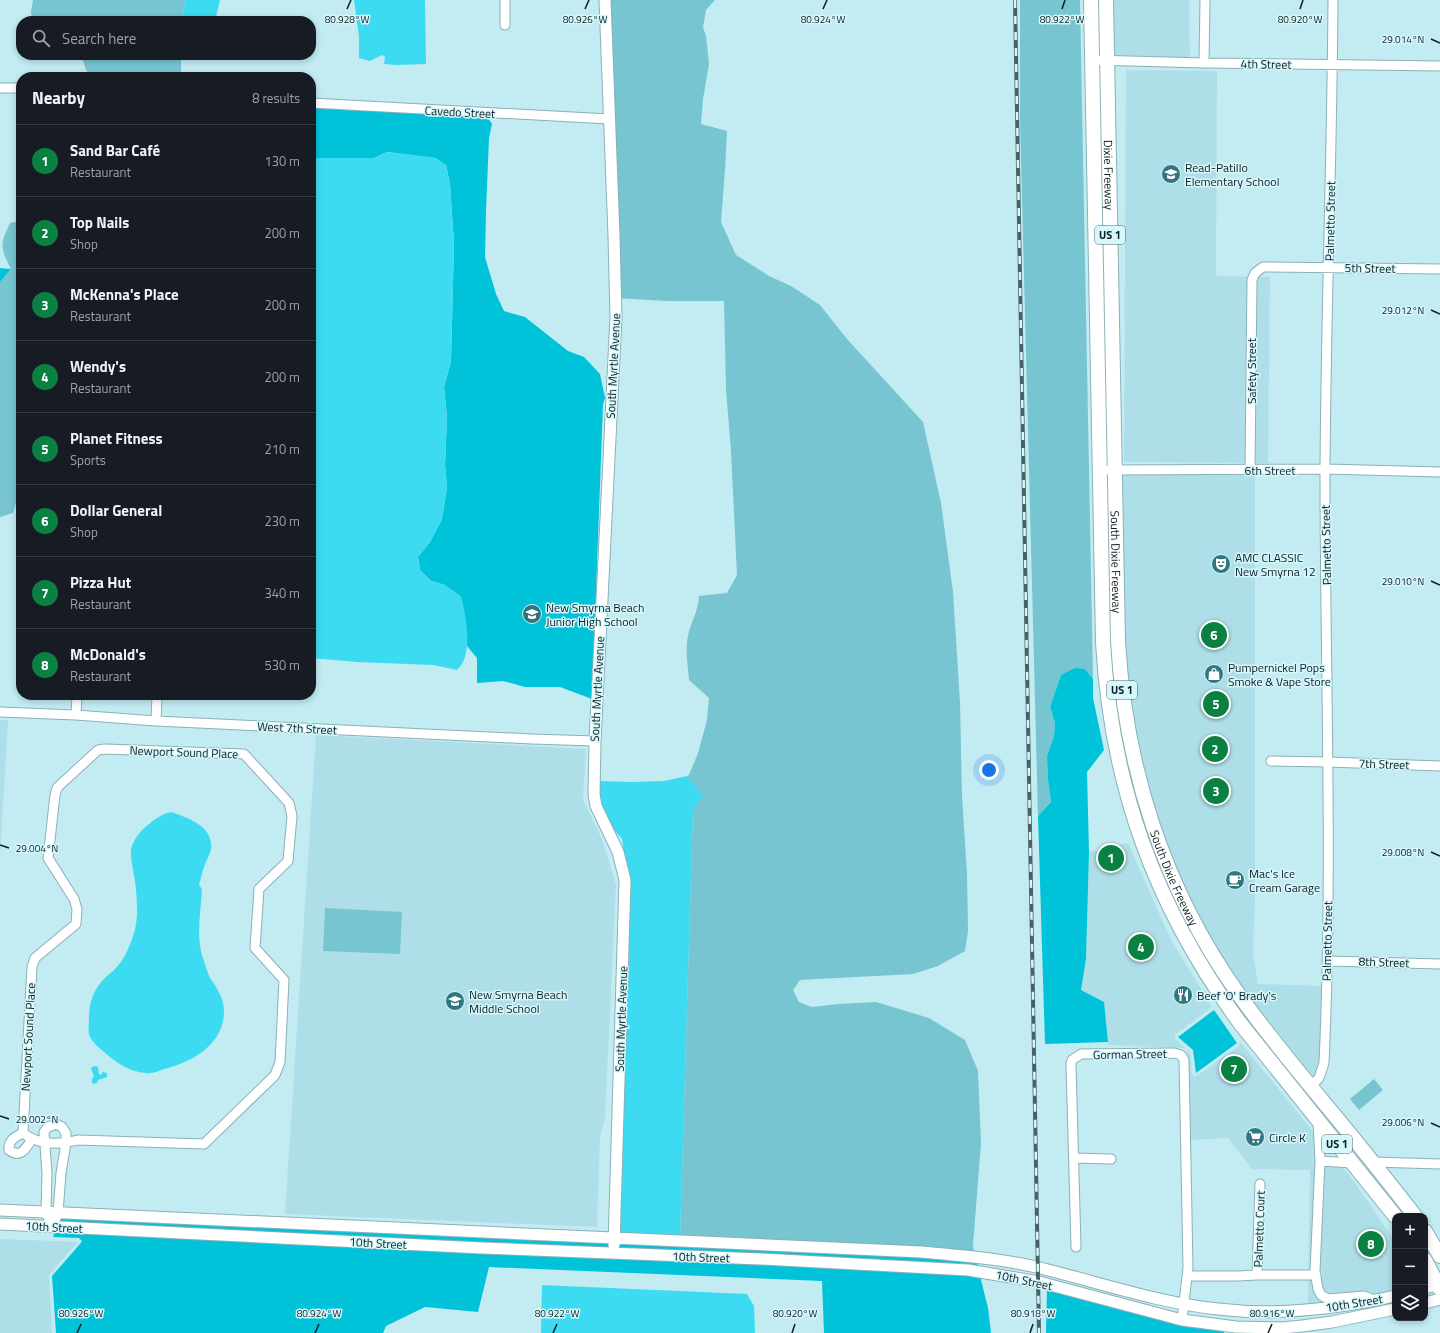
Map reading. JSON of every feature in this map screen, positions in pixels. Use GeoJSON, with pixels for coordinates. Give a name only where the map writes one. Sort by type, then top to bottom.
{"type":"FeatureCollection","features":[{"type":"Feature","properties":{"kind":"main road","name":"Dixie Freeway"},"geometry":{"type":"LineString","coordinates":[[1091,0],[1099,470]]}},
{"type":"Feature","properties":{"kind":"main road","name":"Dixie Freeway"},"geometry":{"type":"LineString","coordinates":[[1106,0],[1114,470]]}},
{"type":"Feature","properties":{"kind":"main road","name":"South Dixie Freeway"},"geometry":{"type":"LineString","coordinates":[[1099,470],[1102,613],[1107,694],[1117,756],[1128,800],[1150,865],[1169,909],[1195,956],[1225,1002],[1279,1072],[1393,1213]]}},
{"type":"Feature","properties":{"kind":"main road","name":"South Dixie Freeway"},"geometry":{"type":"LineString","coordinates":[[1114,470],[1119,667],[1133,755],[1146,806],[1167,866],[1183,901],[1208,948],[1241,998],[1413,1213]]}},
{"type":"Feature","properties":{"kind":"main road"},"geometry":{"type":"LineString","coordinates":[[1279,1072],[1304,1086],[1311,1086]]}},
{"type":"Feature","properties":{"kind":"main road"},"geometry":{"type":"LineString","coordinates":[[1300,1097],[1328,1107]]}},
{"type":"Feature","properties":{"kind":"main road"},"geometry":{"type":"LineString","coordinates":[[1428,1236],[1440,1256]]}},
{"type":"Feature","properties":{"kind":"main road"},"geometry":{"type":"LineString","coordinates":[[1428,1267],[1436,1286]]}},
{"type":"Feature","properties":{"kind":"street"},"geometry":{"type":"LineString","coordinates":[[505,0],[505,25]]}},
{"type":"Feature","properties":{"kind":"street","name":"South Myrtle Avenue"},"geometry":{"type":"LineString","coordinates":[[605,0],[616,317],[595,741],[594,794],[596,806],[618,852],[625,880],[614,1253]]}},
{"type":"Feature","properties":{"kind":"street"},"geometry":{"type":"LineString","coordinates":[[1204,63],[1205,0]]}},
{"type":"Feature","properties":{"kind":"street","name":"Palmetto Street"},"geometry":{"type":"LineString","coordinates":[[1311,1086],[1319,1078],[1324,1063],[1328,961],[1328,762],[1325,470],[1333,0]]}},
{"type":"Feature","properties":{"kind":"street","name":"4th Street"},"geometry":{"type":"LineString","coordinates":[[1092,60],[1107,59],[1204,63],[1440,66]]}},
{"type":"Feature","properties":{"kind":"street"},"geometry":{"type":"LineString","coordinates":[[0,88],[16,88]]}},
{"type":"Feature","properties":{"kind":"street","name":"Cavedo Street"},"geometry":{"type":"LineString","coordinates":[[316,103],[609,119]]}},
{"type":"Feature","properties":{"kind":"street"},"geometry":{"type":"LineString","coordinates":[[1096,261],[1111,260]]}},
{"type":"Feature","properties":{"kind":"street","name":"5th Street"},"geometry":{"type":"LineString","coordinates":[[1255,273],[1263,267],[1440,269]]}},
{"type":"Feature","properties":{"kind":"street","name":"Safety Street"},"geometry":{"type":"LineString","coordinates":[[1250,470],[1252,280],[1255,273]]}},
{"type":"Feature","properties":{"kind":"street","name":"6th Street"},"geometry":{"type":"LineString","coordinates":[[1099,470],[1325,470],[1440,472]]}},
{"type":"Feature","properties":{"kind":"street"},"geometry":{"type":"LineString","coordinates":[[1102,613],[1117,613]]}},
{"type":"Feature","properties":{"kind":"street"},"geometry":{"type":"LineString","coordinates":[[76,715],[77,700]]}},
{"type":"Feature","properties":{"kind":"street"},"geometry":{"type":"LineString","coordinates":[[156,721],[157,700]]}},
{"type":"Feature","properties":{"kind":"street","name":"West 7th Street"},"geometry":{"type":"LineString","coordinates":[[0,712],[76,715],[156,721],[595,741]]}},
{"type":"Feature","properties":{"kind":"street","name":"Newport Sound Place"},"geometry":{"type":"LineString","coordinates":[[98,750],[244,754],[289,803],[292,816],[288,861],[259,888],[255,948],[284,980],[280,1062],[275,1076],[204,1144],[78,1140],[66,1143],[46,1143],[32,1139],[23,1133],[32,967],[36,958],[76,924],[77,917],[77,909],[74,899],[48,858],[57,788],[98,750]]}},
{"type":"Feature","properties":{"kind":"street"},"geometry":{"type":"LineString","coordinates":[[1117,756],[1133,755]]}},
{"type":"Feature","properties":{"kind":"street","name":"7th Street"},"geometry":{"type":"LineString","coordinates":[[1271,761],[1440,766]]}},
{"type":"Feature","properties":{"kind":"street"},"geometry":{"type":"LineString","coordinates":[[1169,909],[1183,901]]}},
{"type":"Feature","properties":{"kind":"street"},"geometry":{"type":"LineString","coordinates":[[1195,956],[1208,948]]}},
{"type":"Feature","properties":{"kind":"street","name":"8th Street"},"geometry":{"type":"LineString","coordinates":[[1328,961],[1440,964]]}},
{"type":"Feature","properties":{"kind":"street","name":"Gorman Street"},"geometry":{"type":"LineString","coordinates":[[1076,1247],[1072,1060],[1081,1054],[1174,1053],[1181,1055],[1184,1060],[1187,1276],[1182,1320]]}},
{"type":"Feature","properties":{"kind":"street"},"geometry":{"type":"LineString","coordinates":[[1318,1120],[1320,1161],[1315,1271],[1318,1290],[1325,1298],[1331,1300],[1364,1296],[1374,1300]]}},
{"type":"Feature","properties":{"kind":"street"},"geometry":{"type":"LineString","coordinates":[[56,1124],[65,1130],[66,1143],[61,1173],[58,1213],[52,1228],[46,1212],[47,1173],[44,1132],[50,1126],[56,1124]]}},
{"type":"Feature","properties":{"kind":"street"},"geometry":{"type":"LineString","coordinates":[[23,1133],[12,1139],[9,1145],[9,1150],[14,1154],[24,1151],[32,1139]]}},
{"type":"Feature","properties":{"kind":"street"},"geometry":{"type":"LineString","coordinates":[[1074,1158],[1111,1159]]}},
{"type":"Feature","properties":{"kind":"street"},"geometry":{"type":"LineString","coordinates":[[1320,1161],[1353,1163]]}},
{"type":"Feature","properties":{"kind":"street"},"geometry":{"type":"LineString","coordinates":[[1373,1162],[1440,1164]]}},
{"type":"Feature","properties":{"kind":"street"},"geometry":{"type":"LineString","coordinates":[[47,1173],[61,1173]]}},
{"type":"Feature","properties":{"kind":"street","name":"Palmetto Court"},"geometry":{"type":"LineString","coordinates":[[1257,1275],[1260,1184]]}},
{"type":"Feature","properties":{"kind":"street","name":"10th Street"},"geometry":{"type":"LineString","coordinates":[[0,1210],[921,1252],[978,1257],[1052,1270],[1153,1298],[1217,1309],[1275,1311],[1309,1310],[1392,1297]]}},
{"type":"Feature","properties":{"kind":"street","name":"10th Street"},"geometry":{"type":"LineString","coordinates":[[0,1224],[52,1228],[761,1259],[968,1270],[1039,1282],[1182,1320],[1236,1327],[1282,1328],[1332,1322],[1392,1310]]}},
{"type":"Feature","properties":{"kind":"street"},"geometry":{"type":"LineString","coordinates":[[1004,1261],[1004,1275]]}},
{"type":"Feature","properties":{"kind":"street"},"geometry":{"type":"LineString","coordinates":[[1187,1276],[1316,1275]]}},
{"type":"Feature","properties":{"kind":"street"},"geometry":{"type":"LineString","coordinates":[[1070,1290],[1073,1277]]}},
{"type":"Feature","properties":{"kind":"street"},"geometry":{"type":"LineString","coordinates":[[1428,1301],[1440,1299]]}},
{"type":"Feature","properties":{"kind":"shaded area"},"geometry":{"type":"Polygon","coordinates":[[[33,0],[186,0],[182,16],[32,16],[33,0]]]}},
{"type":"Feature","properties":{"kind":"shaded area"},"geometry":{"type":"Polygon","coordinates":[[[186,0],[220,0],[216,16],[182,16],[186,0]]]}},
{"type":"Feature","properties":{"kind":"shaded area"},"geometry":{"type":"Polygon","coordinates":[[[354,0],[425,0],[426,64],[384,64],[385,57],[382,55],[370,61],[359,58],[359,37],[354,0]]]}},
{"type":"Feature","properties":{"kind":"shaded area"},"geometry":{"type":"Polygon","coordinates":[[[605,0],[715,0],[706,10],[703,27],[706,36],[709,64],[703,99],[701,124],[727,131],[721,222],[736,255],[769,276],[791,286],[820,305],[847,339],[923,422],[941,503],[953,592],[960,703],[962,796],[967,874],[968,931],[965,951],[938,966],[913,974],[800,980],[793,990],[799,1002],[812,1007],[876,1002],[929,1018],[965,1040],[978,1071],[981,1143],[973,1245],[974,1252],[680,1237],[693,809],[702,796],[687,776],[689,775],[698,753],[707,720],[709,698],[689,680],[687,641],[699,596],[727,593],[737,575],[731,451],[726,389],[724,301],[667,301],[615,298],[605,0]]]}},
{"type":"Feature","properties":{"kind":"shaded area"},"geometry":{"type":"Polygon","coordinates":[[[1020,0],[1080,0],[1093,679],[1085,669],[1061,675],[1050,707],[1055,723],[1054,736],[1047,756],[1051,802],[1038,816],[1020,121],[1020,0]]]}},
{"type":"Feature","properties":{"kind":"shaded area"},"geometry":{"type":"Polygon","coordinates":[[[1111,0],[1189,0],[1190,58],[1112,55],[1111,0]]]}},
{"type":"Feature","properties":{"kind":"shaded area"},"geometry":{"type":"Polygon","coordinates":[[[83,60],[181,60],[181,72],[88,72],[83,60]]]}},
{"type":"Feature","properties":{"kind":"shaded area","name":"Read-Patillo Elementary School"},"geometry":{"type":"Polygon","coordinates":[[[1126,70],[1217,71],[1216,276],[1270,277],[1268,463],[1124,462],[1126,70]]]}},
{"type":"Feature","properties":{"kind":"shaded area"},"geometry":{"type":"Polygon","coordinates":[[[316,104],[488,118],[492,124],[489,138],[485,257],[496,294],[504,311],[525,317],[568,351],[584,357],[600,374],[605,398],[603,404],[592,699],[560,687],[525,687],[503,681],[477,683],[477,658],[467,646],[445,585],[431,581],[420,570],[418,557],[430,542],[442,519],[447,487],[445,465],[447,417],[444,387],[451,361],[454,244],[450,184],[446,165],[435,158],[387,152],[374,158],[316,158],[316,104]]]}},
{"type":"Feature","properties":{"kind":"shaded area"},"geometry":{"type":"Polygon","coordinates":[[[387,152],[436,158],[446,165],[450,184],[454,244],[451,361],[444,387],[447,417],[445,465],[447,487],[442,519],[430,542],[418,557],[420,570],[431,581],[445,585],[461,596],[465,614],[467,645],[466,655],[457,670],[433,665],[357,662],[316,658],[316,158],[374,158],[387,152]]]}},
{"type":"Feature","properties":{"kind":"shaded area"},"geometry":{"type":"Polygon","coordinates":[[[16,222],[16,502],[13,513],[0,517],[0,282],[11,269],[3,251],[4,236],[10,223],[16,222]]]}},
{"type":"Feature","properties":{"kind":"shaded area"},"geometry":{"type":"Polygon","coordinates":[[[0,268],[11,269],[0,282],[0,268]]]}},
{"type":"Feature","properties":{"kind":"shaded area"},"geometry":{"type":"Polygon","coordinates":[[[1119,474],[1255,474],[1255,901],[1253,952],[1258,984],[1323,986],[1320,1063],[1316,1076],[1313,1078],[1225,966],[1179,879],[1157,819],[1138,757],[1126,676],[1119,474]]]}},
{"type":"Feature","properties":{"kind":"shaded area"},"geometry":{"type":"Polygon","coordinates":[[[1075,668],[1085,669],[1093,679],[1093,698],[1104,750],[1087,772],[1089,852],[1086,959],[1081,990],[1104,1002],[1108,1042],[1045,1044],[1038,816],[1051,802],[1047,756],[1054,736],[1055,723],[1050,707],[1061,675],[1075,668]]]}},
{"type":"Feature","properties":{"kind":"shaded area"},"geometry":{"type":"Polygon","coordinates":[[[0,720],[8,720],[0,857],[0,720]]]}},
{"type":"Feature","properties":{"kind":"shaded area","name":"New Smyrna Beach Middle School"},"geometry":{"type":"Polygon","coordinates":[[[316,735],[586,749],[583,800],[602,839],[616,885],[605,1117],[600,1138],[597,1227],[285,1214],[316,735]]]}},
{"type":"Feature","properties":{"kind":"shaded area"},"geometry":{"type":"Polygon","coordinates":[[[687,776],[703,796],[693,809],[680,1237],[618,1234],[628,971],[625,862],[622,839],[609,824],[600,804],[598,781],[664,781],[687,776]]]}},
{"type":"Feature","properties":{"kind":"shaded area"},"geometry":{"type":"Polygon","coordinates":[[[171,812],[199,824],[209,835],[211,841],[211,849],[203,869],[199,885],[202,889],[199,939],[202,955],[210,978],[218,989],[224,1006],[223,1023],[213,1042],[196,1056],[175,1066],[146,1073],[134,1071],[124,1066],[95,1044],[89,1034],[89,1012],[93,995],[102,981],[124,958],[136,927],[137,897],[131,853],[133,843],[138,834],[146,827],[159,817],[171,812]]]}},
{"type":"Feature","properties":{"kind":"shaded area"},"geometry":{"type":"Polygon","coordinates":[[[1128,843],[1170,938],[1212,1007],[1175,1035],[1175,1039],[1185,1048],[1108,1045],[1104,1002],[1081,990],[1086,959],[1089,852],[1128,843]]]}},
{"type":"Feature","properties":{"kind":"shaded area"},"geometry":{"type":"Polygon","coordinates":[[[325,908],[402,912],[400,954],[323,951],[325,908]]]}},
{"type":"Feature","properties":{"kind":"shaded area"},"geometry":{"type":"Polygon","coordinates":[[[1214,1010],[1237,1043],[1196,1073],[1193,1050],[1178,1037],[1214,1010]]]}},
{"type":"Feature","properties":{"kind":"shaded area"},"geometry":{"type":"Polygon","coordinates":[[[1240,1042],[1315,1134],[1318,1298],[1327,1303],[1308,1305],[1310,1170],[1252,1169],[1228,1138],[1190,1140],[1187,1049],[1190,1052],[1192,1074],[1195,1077],[1239,1046],[1240,1042]]]}},
{"type":"Feature","properties":{"kind":"shaded area"},"geometry":{"type":"Polygon","coordinates":[[[92,1067],[98,1067],[99,1074],[101,1075],[103,1072],[107,1073],[107,1077],[98,1080],[97,1083],[94,1084],[92,1083],[94,1076],[91,1069],[92,1067]]]}},
{"type":"Feature","properties":{"kind":"shaded area"},"geometry":{"type":"Polygon","coordinates":[[[1374,1079],[1383,1090],[1359,1110],[1350,1099],[1374,1079]]]}},
{"type":"Feature","properties":{"kind":"shaded area"},"geometry":{"type":"Polygon","coordinates":[[[1324,1166],[1342,1167],[1392,1237],[1392,1292],[1375,1296],[1365,1292],[1332,1295],[1324,1291],[1322,1288],[1321,1277],[1323,1276],[1321,1270],[1319,1270],[1324,1166]]]}},
{"type":"Feature","properties":{"kind":"shaded area"},"geometry":{"type":"Polygon","coordinates":[[[60,1217],[610,1243],[610,1249],[58,1224],[60,1217]]]}},
{"type":"Feature","properties":{"kind":"shaded area"},"geometry":{"type":"Polygon","coordinates":[[[55,1232],[713,1262],[980,1276],[988,1308],[991,1333],[824,1333],[822,1281],[489,1267],[478,1312],[425,1307],[386,1326],[383,1333],[56,1333],[52,1276],[82,1241],[79,1238],[53,1237],[55,1232]]]}},
{"type":"Feature","properties":{"kind":"shaded area"},"geometry":{"type":"Polygon","coordinates":[[[0,1239],[78,1242],[49,1275],[52,1333],[0,1333],[0,1239]]]}},
{"type":"Feature","properties":{"kind":"shaded area"},"geometry":{"type":"Polygon","coordinates":[[[618,1243],[920,1256],[977,1261],[978,1267],[618,1249],[618,1243]]]}},
{"type":"Feature","properties":{"kind":"shaded area"},"geometry":{"type":"Polygon","coordinates":[[[542,1285],[747,1294],[754,1306],[755,1333],[541,1333],[542,1285]]]}},
{"type":"Feature","properties":{"kind":"shaded area"},"geometry":{"type":"Polygon","coordinates":[[[1047,1288],[1224,1330],[1224,1333],[1046,1333],[1047,1288]]]}},
{"type":"Feature","properties":{"kind":"railway"},"geometry":{"type":"LineString","coordinates":[[1015,0],[1039,1333]]}},
{"type":"Feature","properties":{"kind":"place","name":"Read-Patillo Elementary School"},"geometry":{"type":"Point","coordinates":[1171,174]}},
{"type":"Feature","properties":{"kind":"place","name":"AMC CLASSIC New Smyrna 12"},"geometry":{"type":"Point","coordinates":[1221,564]}},
{"type":"Feature","properties":{"kind":"place","name":"New Smyrna Beach Junior High School"},"geometry":{"type":"Point","coordinates":[532,614]}},
{"type":"Feature","properties":{"kind":"place","name":"Dollar General"},"geometry":{"type":"Point","coordinates":[1214,635]}},
{"type":"Feature","properties":{"kind":"place","name":"Pumpernickel Pops Smoke & Vape Store"},"geometry":{"type":"Point","coordinates":[1214,674]}},
{"type":"Feature","properties":{"kind":"place","name":"Planet Fitness"},"geometry":{"type":"Point","coordinates":[1216,704]}},
{"type":"Feature","properties":{"kind":"place","name":"Top Nails"},"geometry":{"type":"Point","coordinates":[1215,749]}},
{"type":"Feature","properties":{"kind":"place","name":"McKenna's Place"},"geometry":{"type":"Point","coordinates":[1216,791]}},
{"type":"Feature","properties":{"kind":"place","name":"Sand Bar Café"},"geometry":{"type":"Point","coordinates":[1111,858]}},
{"type":"Feature","properties":{"kind":"place","name":"Mac's Ice Cream Garage"},"geometry":{"type":"Point","coordinates":[1235,880]}},
{"type":"Feature","properties":{"kind":"place","name":"Wendy's"},"geometry":{"type":"Point","coordinates":[1141,947]}},
{"type":"Feature","properties":{"kind":"place","name":"Beef 'O' Brady's"},"geometry":{"type":"Point","coordinates":[1183,995]}},
{"type":"Feature","properties":{"kind":"place","name":"New Smyrna Beach Middle School"},"geometry":{"type":"Point","coordinates":[455,1001]}},
{"type":"Feature","properties":{"kind":"place","name":"Pizza Hut"},"geometry":{"type":"Point","coordinates":[1234,1069]}},
{"type":"Feature","properties":{"kind":"place","name":"Circle K"},"geometry":{"type":"Point","coordinates":[1255,1137]}},
{"type":"Feature","properties":{"kind":"place","name":"McDonald's"},"geometry":{"type":"Point","coordinates":[1371,1244]}}]}
